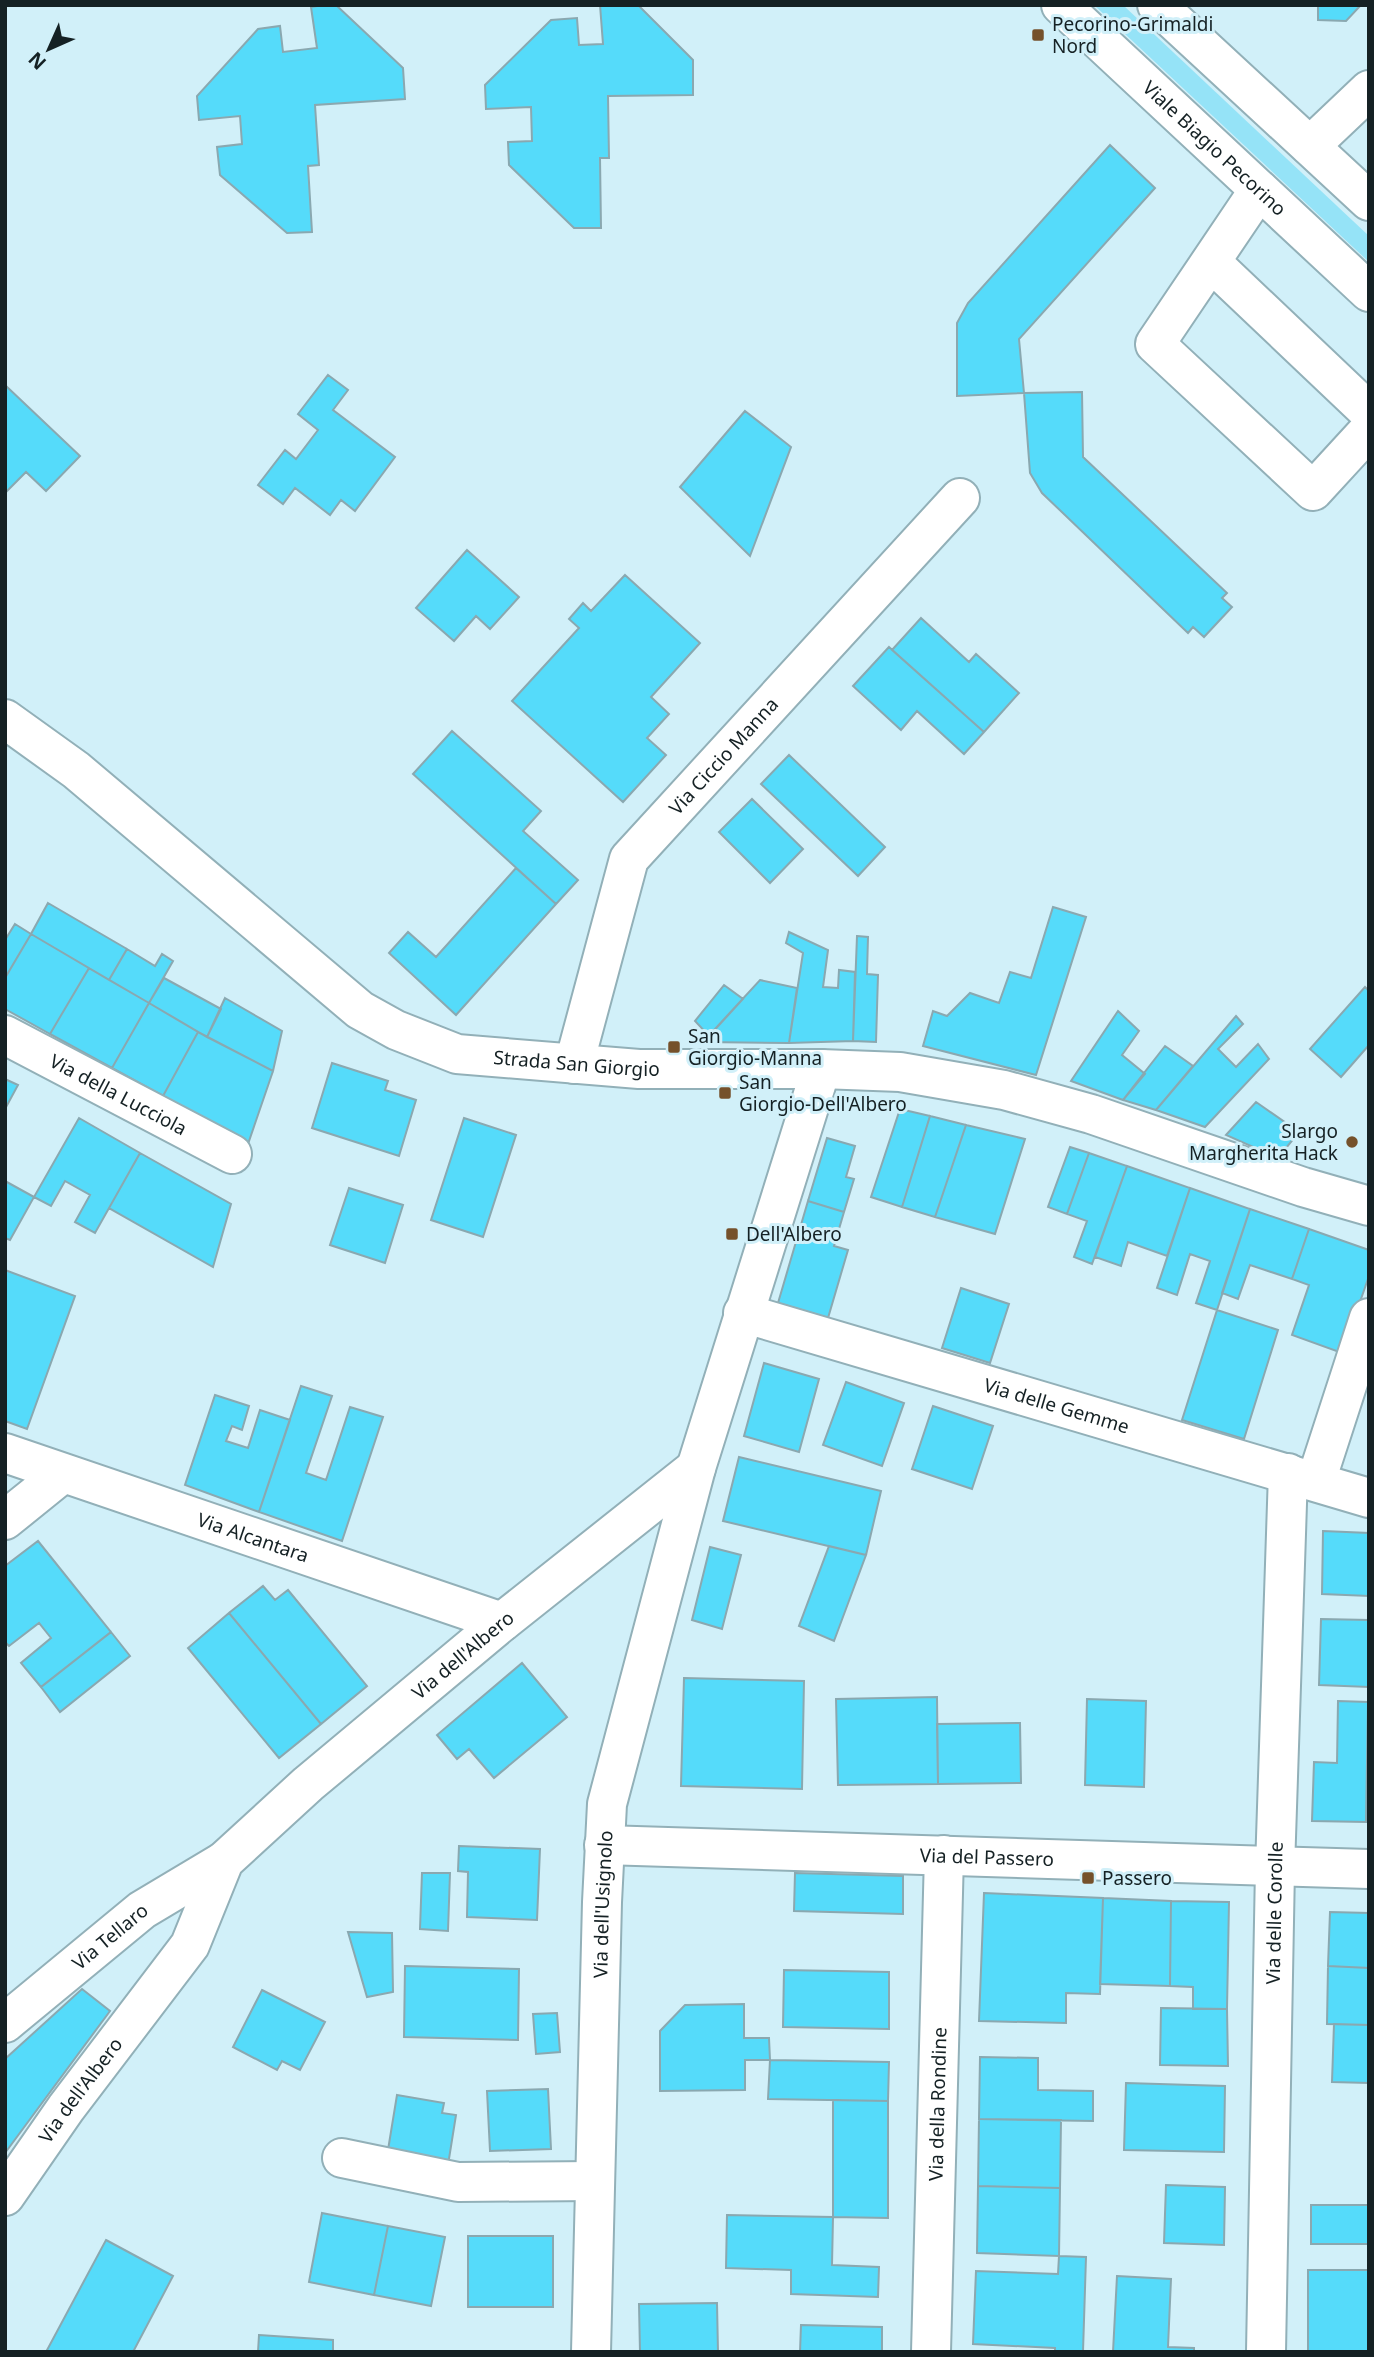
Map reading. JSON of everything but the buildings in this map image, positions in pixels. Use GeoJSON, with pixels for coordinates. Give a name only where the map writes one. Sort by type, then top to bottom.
{"type":"FeatureCollection","features":[{"type":"Feature","properties":{"kind":"street","name":"Viale Biagio Pecorino"},"geometry":{"type":"LineString","coordinates":[[1061,5],[1369,292]]}},
{"type":"Feature","properties":{"kind":"street"},"geometry":{"type":"LineString","coordinates":[[1157,5],[1369,201]]}},
{"type":"Feature","properties":{"kind":"street"},"geometry":{"type":"LineString","coordinates":[[1310,146],[1369,90]]}},
{"type":"Feature","properties":{"kind":"street"},"geometry":{"type":"LineString","coordinates":[[1259,190],[1155,344],[1313,491],[1369,430]]}},
{"type":"Feature","properties":{"kind":"street"},"geometry":{"type":"LineString","coordinates":[[1211,262],[1369,412]]}},
{"type":"Feature","properties":{"kind":"street","name":"Via Ciccio Manna"},"geometry":{"type":"LineString","coordinates":[[574,1064],[629,859],[960,498]]}},
{"type":"Feature","properties":{"kind":"street","name":"Strada San Giorgio"},"geometry":{"type":"LineString","coordinates":[[5,719],[76,770],[360,1010],[396,1030],[457,1054],[639,1069],[900,1072],[1004,1090],[1091,1114],[1303,1187],[1369,1206]]}},
{"type":"Feature","properties":{"kind":"street","name":"Via della Lucciola"},"geometry":{"type":"LineString","coordinates":[[5,1035],[232,1154]]}},
{"type":"Feature","properties":{"kind":"street"},"geometry":{"type":"LineString","coordinates":[[696,1468],[821,1069]]}},
{"type":"Feature","properties":{"kind":"street","name":"Via delle Gemme"},"geometry":{"type":"LineString","coordinates":[[743,1314],[1369,1498]]}},
{"type":"Feature","properties":{"kind":"street","name":"Via delle Corolle"},"geometry":{"type":"LineString","coordinates":[[1266,2352],[1275,1868],[1302,1477],[1369,1318]]}},
{"type":"Feature","properties":{"kind":"street","name":"Via Alcantara"},"geometry":{"type":"LineString","coordinates":[[5,1453],[502,1622]]}},
{"type":"Feature","properties":{"kind":"street","name":"Via dell'Albero"},"geometry":{"type":"LineString","coordinates":[[5,2196],[66,2108],[190,1945],[224,1860],[309,1784],[502,1622],[696,1468]]}},
{"type":"Feature","properties":{"kind":"street","name":"Via dell'Usignolo"},"geometry":{"type":"LineString","coordinates":[[591,2352],[607,1804],[696,1468]]}},
{"type":"Feature","properties":{"kind":"street"},"geometry":{"type":"LineString","coordinates":[[5,1520],[62,1474]]}},
{"type":"Feature","properties":{"kind":"street","name":"Via del Passero"},"geometry":{"type":"LineString","coordinates":[[604,1845],[1369,1869]]}},
{"type":"Feature","properties":{"kind":"street","name":"Via della Rondine"},"geometry":{"type":"LineString","coordinates":[[931,2352],[944,1855]]}},
{"type":"Feature","properties":{"kind":"street","name":"Via Tellaro"},"geometry":{"type":"LineString","coordinates":[[5,2023],[142,1910],[224,1860]]}},
{"type":"Feature","properties":{"kind":"street"},"geometry":{"type":"LineString","coordinates":[[342,2158],[458,2182],[595,2181]]}},
{"type":"Feature","properties":{"kind":"shaded area"},"geometry":{"type":"Polygon","coordinates":[[[1094,5],[1123,5],[1369,236],[1369,262],[1094,5]]]}},
{"type":"Feature","properties":{"kind":"place","name":"Pecorino-Grimaldi Nord"},"geometry":{"type":"Point","coordinates":[1038,35]}},
{"type":"Feature","properties":{"kind":"place","name":"San Giorgio-Manna"},"geometry":{"type":"Point","coordinates":[674,1047]}},
{"type":"Feature","properties":{"kind":"place","name":"San Giorgio-Dell'Albero"},"geometry":{"type":"Point","coordinates":[725,1093]}},
{"type":"Feature","properties":{"kind":"place","name":"Slargo Margherita Hack"},"geometry":{"type":"Point","coordinates":[1352,1142]}},
{"type":"Feature","properties":{"kind":"place","name":"Dell'Albero"},"geometry":{"type":"Point","coordinates":[732,1234]}},
{"type":"Feature","properties":{"kind":"place","name":"Passero"},"geometry":{"type":"Point","coordinates":[1088,1878]}}]}
